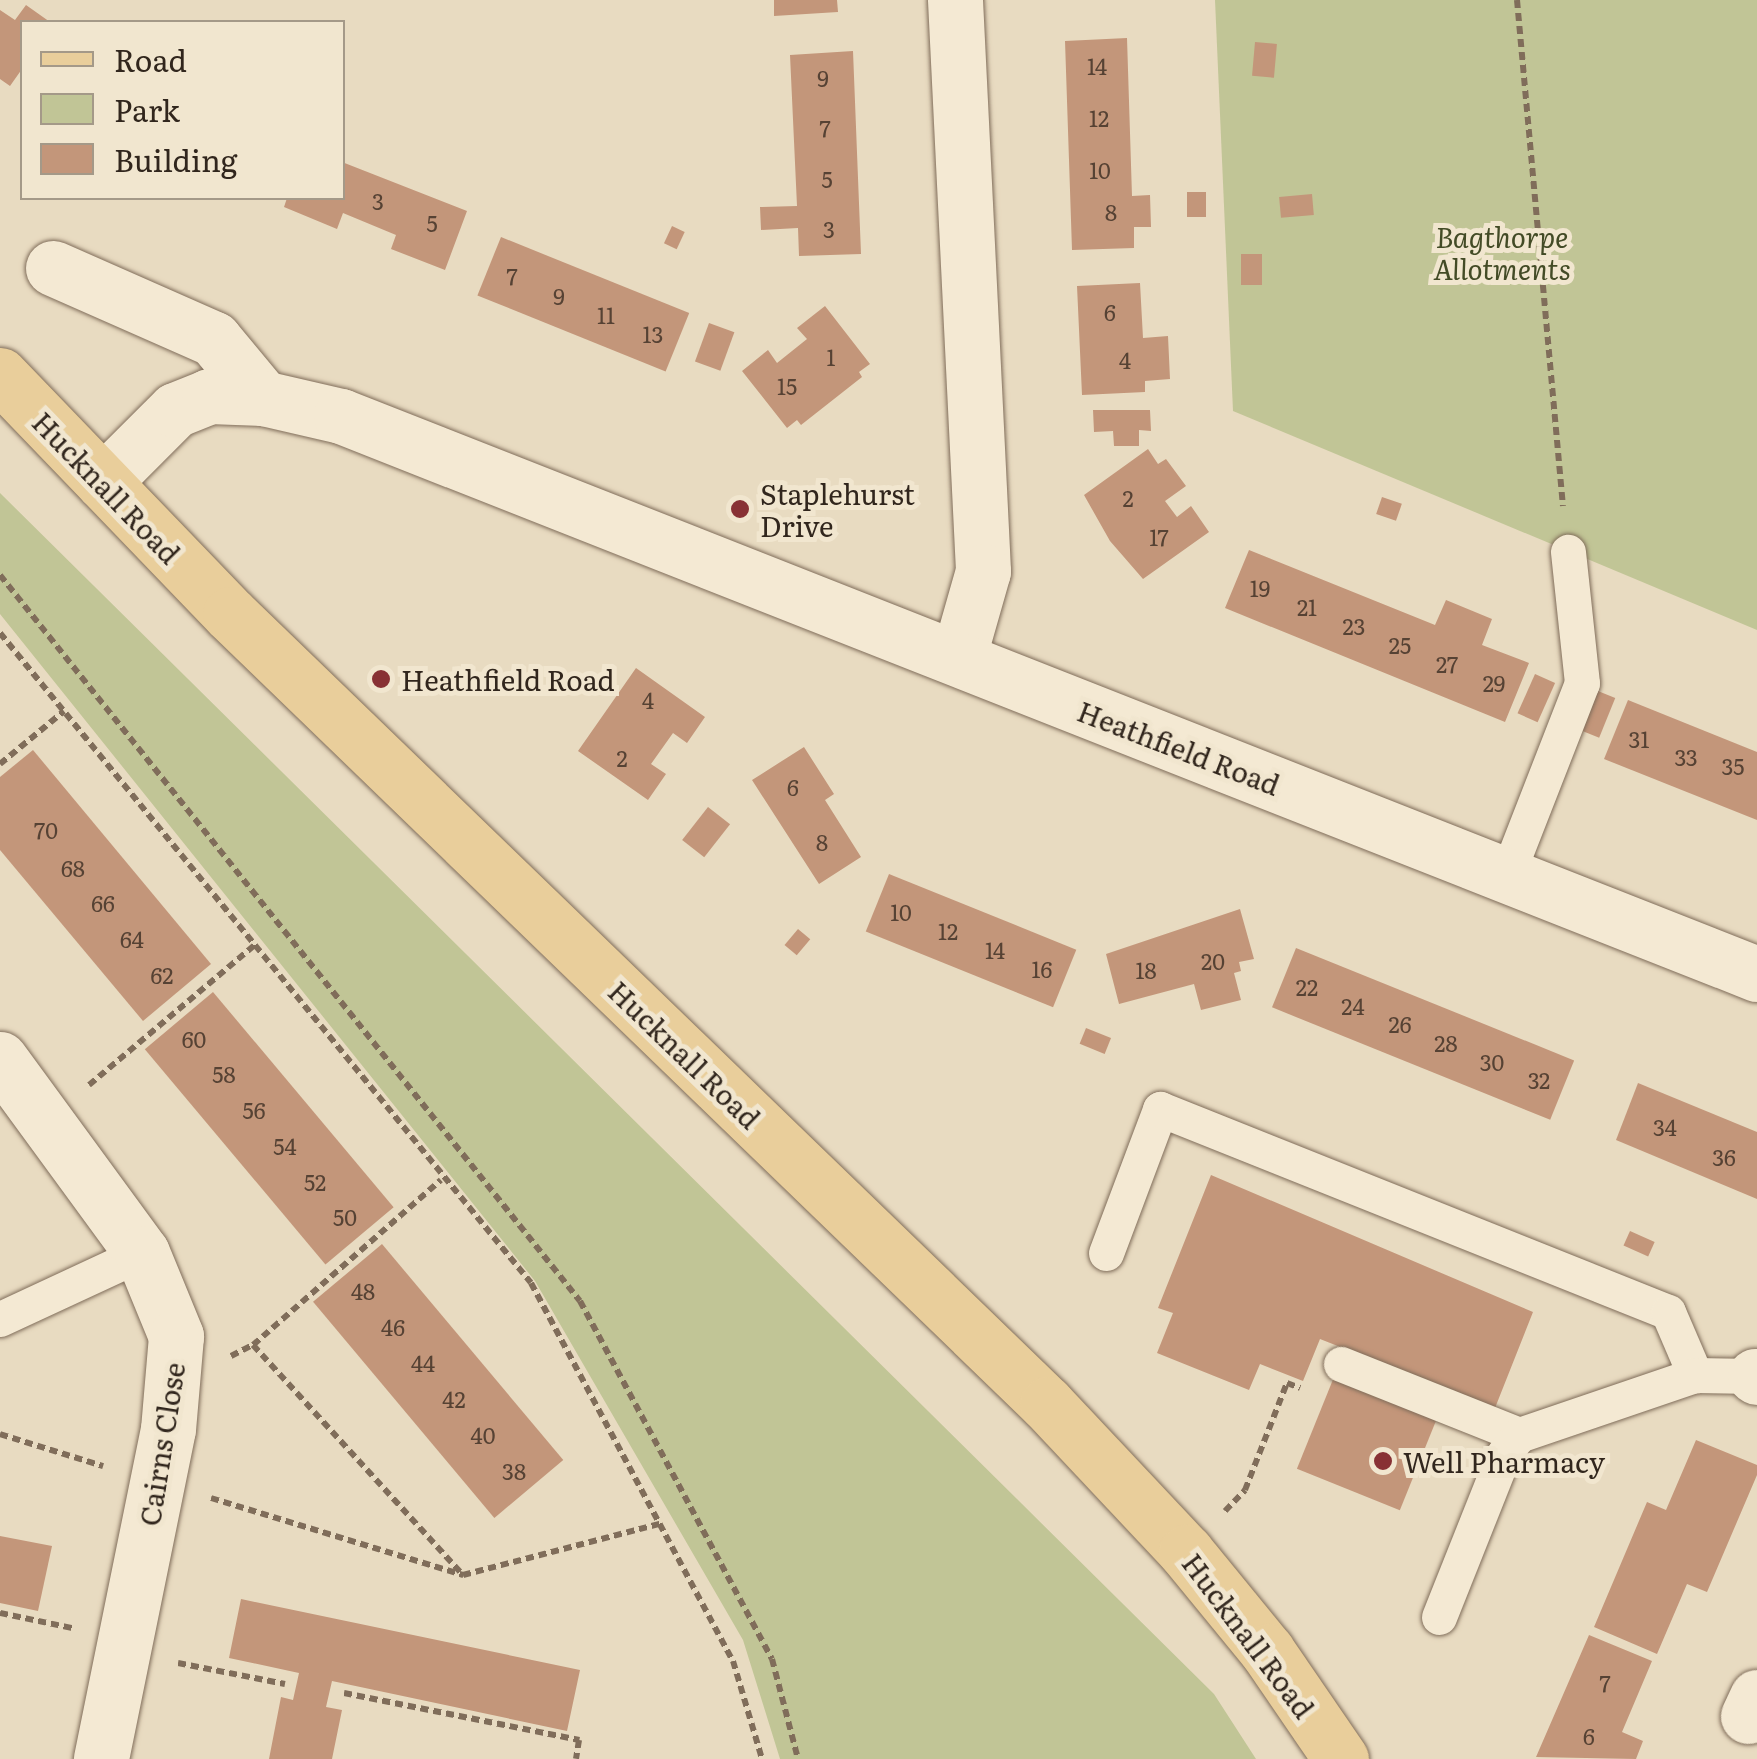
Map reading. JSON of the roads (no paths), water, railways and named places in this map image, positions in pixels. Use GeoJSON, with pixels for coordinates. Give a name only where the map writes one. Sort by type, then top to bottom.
{"type":"FeatureCollection","features":[{"type":"Feature","properties":{"kind":"main road"},"geometry":{"type":"LineString","coordinates":[[955,0],[983,571],[958,660]]}},
{"type":"Feature","properties":{"kind":"main road"},"geometry":{"type":"LineString","coordinates":[[53,268],[214,339],[263,398]]}},
{"type":"Feature","properties":{"kind":"main road","name":"Hucknall Road"},"geometry":{"type":"LineString","coordinates":[[0,375],[230,614],[1047,1404],[1186,1552],[1267,1652],[1341,1759]]}},
{"type":"Feature","properties":{"kind":"main road","name":"Heathfield Road"},"geometry":{"type":"LineString","coordinates":[[103,482],[175,410],[209,396],[263,398],[341,416],[1757,974]]}},
{"type":"Feature","properties":{"kind":"main road","name":"Cairns Close"},"geometry":{"type":"LineString","coordinates":[[0,1058],[142,1253],[176,1336],[176,1384],[101,1759]]}},
{"type":"Feature","properties":{"kind":"lane"},"geometry":{"type":"LineString","coordinates":[[1506,875],[1582,684],[1568,552]]}},
{"type":"Feature","properties":{"kind":"lane"},"geometry":{"type":"LineString","coordinates":[[1106,1254],[1160,1109],[1668,1312],[1695,1375]]}},
{"type":"Feature","properties":{"kind":"lane"},"geometry":{"type":"LineString","coordinates":[[0,1318],[142,1253]]}},
{"type":"Feature","properties":{"kind":"lane"},"geometry":{"type":"LineString","coordinates":[[1342,1364],[1519,1435]]}},
{"type":"Feature","properties":{"kind":"lane"},"geometry":{"type":"LineString","coordinates":[[1440,1617],[1504,1454],[1519,1435],[1695,1375],[1756,1376]]}},
{"type":"Feature","properties":{"kind":"place","name":"Staplehurst Drive"},"geometry":{"type":"Point","coordinates":[740,509]}},
{"type":"Feature","properties":{"kind":"place","name":"Heathfield Road"},"geometry":{"type":"Point","coordinates":[381,679]}},
{"type":"Feature","properties":{"kind":"place","name":"Well Pharmacy"},"geometry":{"type":"Point","coordinates":[1383,1461]}},
{"type":"Feature","properties":{"kind":"park label","name":"Bagthorpe Allotments"},"geometry":{"type":"Point","coordinates":[1502,252]}}]}
